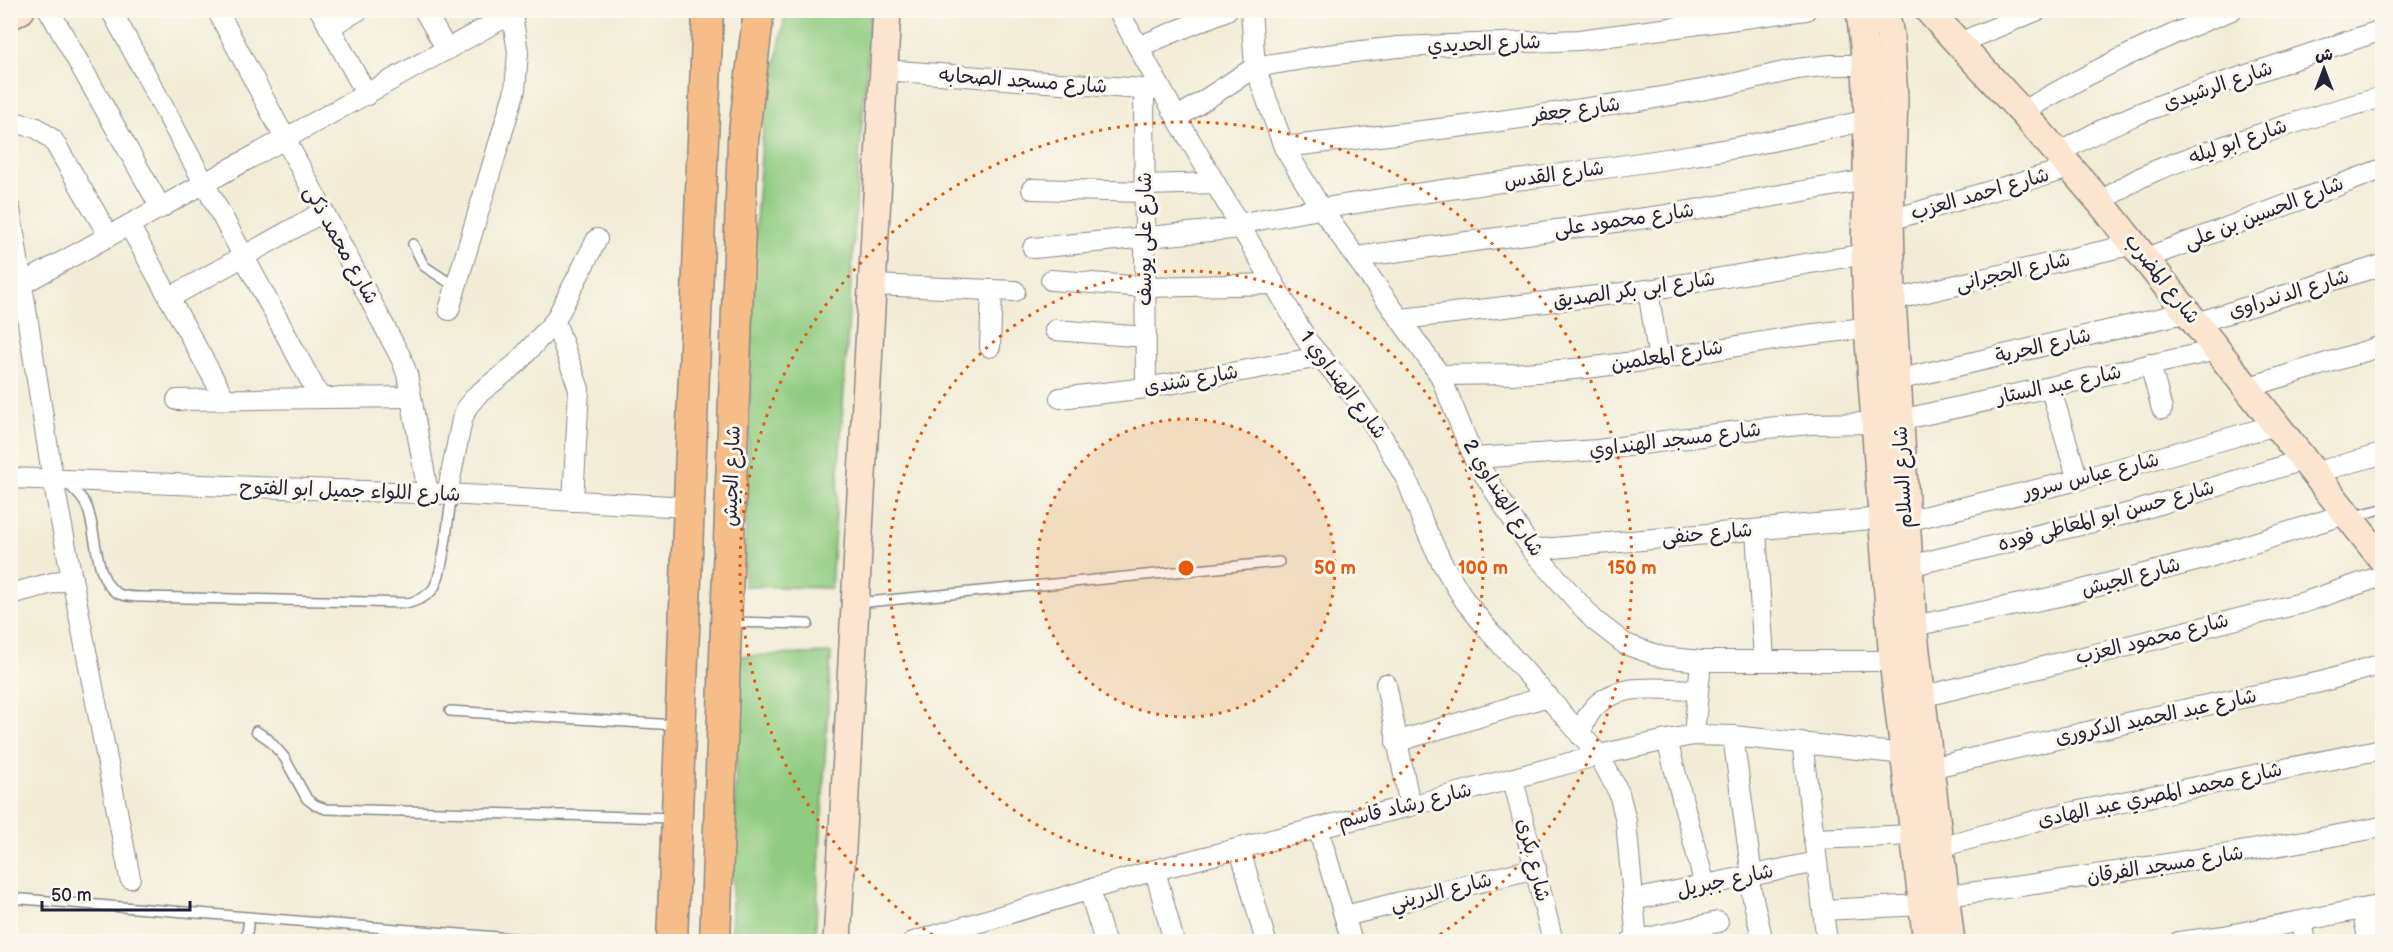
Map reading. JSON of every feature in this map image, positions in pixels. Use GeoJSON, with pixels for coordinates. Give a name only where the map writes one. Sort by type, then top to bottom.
{"type":"FeatureCollection","features":[{"type":"Feature","properties":{"kind":"main road","name":"شارع الجيش"},"geometry":{"type":"LineString","coordinates":[[715,942],[743,140],[759,10]]}},
{"type":"Feature","properties":{"kind":"main road"},"geometry":{"type":"LineString","coordinates":[[708,23],[719,31],[732,30],[745,33],[756,40]]}},
{"type":"Feature","properties":{"kind":"main road"},"geometry":{"type":"LineString","coordinates":[[672,942],[708,23]]}},
{"type":"Feature","properties":{"kind":"main road"},"geometry":{"type":"LineString","coordinates":[[678,820],[720,825]]}},
{"type":"Feature","properties":{"kind":"street"},"geometry":{"type":"LineString","coordinates":[[10,16],[21,10]]}},
{"type":"Feature","properties":{"kind":"street"},"geometry":{"type":"LineString","coordinates":[[49,10],[161,208]]}},
{"type":"Feature","properties":{"kind":"street"},"geometry":{"type":"LineString","coordinates":[[111,10],[320,398]]}},
{"type":"Feature","properties":{"kind":"street","name":"شارع محمد ذكى"},"geometry":{"type":"LineString","coordinates":[[217,10],[284,140],[402,358],[411,397],[442,494]]}},
{"type":"Feature","properties":{"kind":"street"},"geometry":{"type":"LineString","coordinates":[[359,10],[325,19],[367,95]]}},
{"type":"Feature","properties":{"kind":"street"},"geometry":{"type":"LineString","coordinates":[[424,10],[447,50]]}},
{"type":"Feature","properties":{"kind":"street"},"geometry":{"type":"LineString","coordinates":[[837,942],[887,10]]}},
{"type":"Feature","properties":{"kind":"street","name":"شارع الهنداوي 1"},"geometry":{"type":"LineString","coordinates":[[1118,10],[1138,47],[1153,90],[1177,118],[1308,342],[1354,396],[1383,438],[1408,482],[1423,523],[1442,563],[1465,601],[1599,755],[1619,793],[1626,821],[1635,941]]}},
{"type":"Feature","properties":{"kind":"street"},"geometry":{"type":"LineString","coordinates":[[1138,47],[1187,19],[1227,10]]}},
{"type":"Feature","properties":{"kind":"street","name":"شارع الهنداوي 2"},"geometry":{"type":"LineString","coordinates":[[1251,10],[1255,67],[1284,147],[1320,207],[1440,375],[1474,458],[1532,550],[1594,620],[1625,644],[1662,657],[1701,661],[1905,661]]}},
{"type":"Feature","properties":{"kind":"street","name":"شارع الحديدي"},"geometry":{"type":"LineString","coordinates":[[1177,118],[1255,67],[1327,55],[1398,47],[1580,40],[1806,10]]}},
{"type":"Feature","properties":{"kind":"street","name":"شارع السلام"},"geometry":{"type":"LineString","coordinates":[[1860,10],[1866,65],[1868,120],[1890,220],[1884,317],[1894,520],[1905,661],[1905,754],[1914,835],[1934,901],[1951,942]]}},
{"type":"Feature","properties":{"kind":"street","name":"شارع السلام"},"geometry":{"type":"LineString","coordinates":[[1885,10],[1890,35],[1894,99],[1865,254],[1884,317],[1897,380],[1888,421]]}},
{"type":"Feature","properties":{"kind":"street","name":"شارع المضرب"},"geometry":{"type":"LineString","coordinates":[[1928,10],[2022,112],[2101,203],[2382,559]]}},
{"type":"Feature","properties":{"kind":"street"},"geometry":{"type":"LineString","coordinates":[[1959,43],[2038,10]]}},
{"type":"Feature","properties":{"kind":"street"},"geometry":{"type":"LineString","coordinates":[[2022,112],[2064,87],[2101,69],[2232,10]]}},
{"type":"Feature","properties":{"kind":"street"},"geometry":{"type":"LineString","coordinates":[[22,284],[516,12],[518,52],[515,90],[449,310]]}},
{"type":"Feature","properties":{"kind":"street","name":"شارع الرشيدى"},"geometry":{"type":"LineString","coordinates":[[2064,161],[2085,137],[2115,123],[2182,97],[2382,30]]}},
{"type":"Feature","properties":{"kind":"street","name":"شارع جعفر"},"geometry":{"type":"LineString","coordinates":[[1284,147],[1465,126],[1644,100],[1832,64],[1866,65]]}},
{"type":"Feature","properties":{"kind":"street","name":"شارع مسجد الصحابه"},"geometry":{"type":"LineString","coordinates":[[884,70],[1153,90]]}},
{"type":"Feature","properties":{"kind":"street","name":"شارع على يوسف"},"geometry":{"type":"LineString","coordinates":[[1146,388],[1145,188],[1153,90]]}},
{"type":"Feature","properties":{"kind":"street","name":"شارع ابو ليله"},"geometry":{"type":"LineString","coordinates":[[2101,203],[2122,187],[2186,159],[2309,118],[2382,97]]}},
{"type":"Feature","properties":{"kind":"street","name":"شارع القدس"},"geometry":{"type":"LineString","coordinates":[[1033,248],[1240,226],[1320,207],[1682,157],[1868,120]]}},
{"type":"Feature","properties":{"kind":"street"},"geometry":{"type":"LineString","coordinates":[[10,125],[17,123],[37,128],[53,140],[109,236]]}},
{"type":"Feature","properties":{"kind":"street","name":"شارع احمد العزب"},"geometry":{"type":"LineString","coordinates":[[1890,220],[2064,161]]}},
{"type":"Feature","properties":{"kind":"street","name":"شارع الحسين بن على"},"geometry":{"type":"LineString","coordinates":[[2140,251],[2382,169]]}},
{"type":"Feature","properties":{"kind":"street","name":"شارع محمود على"},"geometry":{"type":"LineString","coordinates":[[1356,257],[1660,216],[1879,178]]}},
{"type":"Feature","properties":{"kind":"street"},"geometry":{"type":"LineString","coordinates":[[1032,189],[1145,188],[1215,183]]}},
{"type":"Feature","properties":{"kind":"street"},"geometry":{"type":"LineString","coordinates":[[10,209],[14,248],[59,481],[72,578],[130,878]]}},
{"type":"Feature","properties":{"kind":"street"},"geometry":{"type":"LineString","coordinates":[[168,298],[323,212]]}},
{"type":"Feature","properties":{"kind":"street"},"geometry":{"type":"LineString","coordinates":[[129,225],[225,399]]}},
{"type":"Feature","properties":{"kind":"street"},"geometry":{"type":"LineString","coordinates":[[442,494],[467,407],[477,395],[516,364],[555,321],[597,239]]}},
{"type":"Feature","properties":{"kind":"street","name":"شارع الحجرانى"},"geometry":{"type":"LineString","coordinates":[[1884,317],[2140,251]]}},
{"type":"Feature","properties":{"kind":"street","name":"شارع ابى بكر الصديق"},"geometry":{"type":"LineString","coordinates":[[1401,319],[1648,290],[1865,254]]}},
{"type":"Feature","properties":{"kind":"street","name":"شارع الدندراوى"},"geometry":{"type":"LineString","coordinates":[[2192,317],[2382,265]]}},
{"type":"Feature","properties":{"kind":"street"},"geometry":{"type":"LineString","coordinates":[[1051,280],[1146,287],[1274,284]]}},
{"type":"Feature","properties":{"kind":"street"},"geometry":{"type":"LineString","coordinates":[[873,285],[1015,291]]}},
{"type":"Feature","properties":{"kind":"street"},"geometry":{"type":"LineString","coordinates":[[990,347],[992,290]]}},
{"type":"Feature","properties":{"kind":"street"},"geometry":{"type":"LineString","coordinates":[[1648,290],[1659,359]]}},
{"type":"Feature","properties":{"kind":"street","name":"شارع المعلمين"},"geometry":{"type":"LineString","coordinates":[[1440,375],[1533,372],[1659,359],[1884,317]]}},
{"type":"Feature","properties":{"kind":"street","name":"شارع الحرية"},"geometry":{"type":"LineString","coordinates":[[1897,380],[2192,317]]}},
{"type":"Feature","properties":{"kind":"street"},"geometry":{"type":"LineString","coordinates":[[555,321],[579,389],[573,501]]}},
{"type":"Feature","properties":{"kind":"street"},"geometry":{"type":"LineString","coordinates":[[1055,330],[1146,337]]}},
{"type":"Feature","properties":{"kind":"street"},"geometry":{"type":"LineString","coordinates":[[2246,388],[2382,346]]}},
{"type":"Feature","properties":{"kind":"street","name":"شارع عبد الستار"},"geometry":{"type":"LineString","coordinates":[[1888,421],[2217,350]]}},
{"type":"Feature","properties":{"kind":"street","name":"شارع شندى"},"geometry":{"type":"LineString","coordinates":[[1060,398],[1146,388],[1320,357]]}},
{"type":"Feature","properties":{"kind":"street"},"geometry":{"type":"LineString","coordinates":[[2150,364],[2162,409]]}},
{"type":"Feature","properties":{"kind":"street"},"geometry":{"type":"LineString","coordinates":[[2050,387],[2078,480]]}},
{"type":"Feature","properties":{"kind":"street"},"geometry":{"type":"LineString","coordinates":[[177,400],[411,397]]}},
{"type":"Feature","properties":{"kind":"street","name":"شارع مسجد الهنداوي"},"geometry":{"type":"LineString","coordinates":[[1474,458],[1598,450],[1746,430],[1810,424],[1888,421]]}},
{"type":"Feature","properties":{"kind":"street","name":"شارع عباس سرور"},"geometry":{"type":"LineString","coordinates":[[1894,520],[2078,480],[2276,425]]}},
{"type":"Feature","properties":{"kind":"street","name":"شارع حسن ابو المعاطى فوده"},"geometry":{"type":"LineString","coordinates":[[1909,566],[2308,467],[2382,454]]}},
{"type":"Feature","properties":{"kind":"street","name":"شارع اللواء جميل ابو الفتوح"},"geometry":{"type":"LineString","coordinates":[[10,478],[442,494],[689,507]]}},
{"type":"Feature","properties":{"kind":"street","name":"شارع الجيش"},"geometry":{"type":"LineString","coordinates":[[1913,626],[2092,588],[2204,559],[2348,516]]}},
{"type":"Feature","properties":{"kind":"street","name":"شارع السلام"},"geometry":{"type":"LineString","coordinates":[[1894,520],[1909,566],[1913,626],[1905,661],[1921,697],[1940,847],[1927,942]]}},
{"type":"Feature","properties":{"kind":"street","name":"شارع حنفى"},"geometry":{"type":"LineString","coordinates":[[1532,550],[1894,520]]}},
{"type":"Feature","properties":{"kind":"street"},"geometry":{"type":"LineString","coordinates":[[1756,530],[1764,661]]}},
{"type":"Feature","properties":{"kind":"street","name":"شارع محمود العزب"},"geometry":{"type":"LineString","coordinates":[[1921,697],[2302,603],[2382,576]]}},
{"type":"Feature","properties":{"kind":"street"},"geometry":{"type":"LineString","coordinates":[[10,594],[72,578]]}},
{"type":"Feature","properties":{"kind":"street"},"geometry":{"type":"LineString","coordinates":[[1694,735],[1701,661]]}},
{"type":"Feature","properties":{"kind":"street","name":"شارع عبد الحميد الدكرورى"},"geometry":{"type":"LineString","coordinates":[[1930,768],[2192,708],[2321,682],[2382,664]]}},
{"type":"Feature","properties":{"kind":"street"},"geometry":{"type":"LineString","coordinates":[[1386,684],[1410,806]]}},
{"type":"Feature","properties":{"kind":"street"},"geometry":{"type":"LineString","coordinates":[[1580,735],[1590,711],[1602,700],[1616,692],[1632,689],[1698,690]]}},
{"type":"Feature","properties":{"kind":"street"},"geometry":{"type":"LineString","coordinates":[[1396,742],[1548,696]]}},
{"type":"Feature","properties":{"kind":"street","name":"شارع رشاد قاسم"},"geometry":{"type":"LineString","coordinates":[[913,942],[1155,870],[1410,806],[1599,755],[1667,740],[1694,735],[1733,736],[1905,754]]}},
{"type":"Feature","properties":{"kind":"street"},"geometry":{"type":"LineString","coordinates":[[1733,736],[1750,876],[1763,942]]}},
{"type":"Feature","properties":{"kind":"street"},"geometry":{"type":"LineString","coordinates":[[1667,740],[1705,885]]}},
{"type":"Feature","properties":{"kind":"street"},"geometry":{"type":"LineString","coordinates":[[1803,742],[1827,942]]}},
{"type":"Feature","properties":{"kind":"street","name":"شارع محمد المصري عبد الهادى"},"geometry":{"type":"LineString","coordinates":[[1940,847],[2050,817],[2382,748]]}},
{"type":"Feature","properties":{"kind":"street","name":"شارع بكرى"},"geometry":{"type":"LineString","coordinates":[[1513,779],[1553,942]]}},
{"type":"Feature","properties":{"kind":"street","name":"شارع مسجد الفرقان"},"geometry":{"type":"LineString","coordinates":[[1823,910],[1934,901],[2134,870],[2382,827]]}},
{"type":"Feature","properties":{"kind":"street"},"geometry":{"type":"LineString","coordinates":[[1318,828],[1352,942]]}},
{"type":"Feature","properties":{"kind":"street"},"geometry":{"type":"LineString","coordinates":[[1814,839],[1914,835]]}},
{"type":"Feature","properties":{"kind":"street"},"geometry":{"type":"LineString","coordinates":[[1240,849],[1266,942]]}},
{"type":"Feature","properties":{"kind":"street","name":"شارع جبريل"},"geometry":{"type":"LineString","coordinates":[[1633,900],[1817,862]]}},
{"type":"Feature","properties":{"kind":"street","name":"شارع الدريني"},"geometry":{"type":"LineString","coordinates":[[1345,915],[1536,868]]}},
{"type":"Feature","properties":{"kind":"street"},"geometry":{"type":"LineString","coordinates":[[1155,870],[1174,942]]}},
{"type":"Feature","properties":{"kind":"street"},"geometry":{"type":"LineString","coordinates":[[1089,889],[1105,942]]}},
{"type":"Feature","properties":{"kind":"street"},"geometry":{"type":"LineString","coordinates":[[2191,941],[2224,939],[2382,905]]}},
{"type":"Feature","properties":{"kind":"street"},"geometry":{"type":"LineString","coordinates":[[2362,909],[2368,942]]}},
{"type":"Feature","properties":{"kind":"street"},"geometry":{"type":"LineString","coordinates":[[1635,941],[1718,922]]}},
{"type":"Feature","properties":{"kind":"street"},"geometry":{"type":"LineString","coordinates":[[2301,922],[2305,942]]}},
{"type":"Feature","properties":{"kind":"lane"},"geometry":{"type":"LineString","coordinates":[[412,244],[424,266],[456,287]]}},
{"type":"Feature","properties":{"kind":"lane"},"geometry":{"type":"LineString","coordinates":[[59,481],[80,496],[88,508],[100,563],[111,589],[119,594],[143,597],[409,603],[423,598],[433,589],[439,575],[442,494]]}},
{"type":"Feature","properties":{"kind":"lane"},"geometry":{"type":"LineString","coordinates":[[2348,516],[2382,509]]}},
{"type":"Feature","properties":{"kind":"lane"},"geometry":{"type":"LineString","coordinates":[[855,603],[1279,562]]}},
{"type":"Feature","properties":{"kind":"lane"},"geometry":{"type":"LineString","coordinates":[[727,622],[808,624]]}},
{"type":"Feature","properties":{"kind":"lane"},"geometry":{"type":"LineString","coordinates":[[450,711],[682,725]]}},
{"type":"Feature","properties":{"kind":"lane"},"geometry":{"type":"LineString","coordinates":[[256,731],[268,739],[284,757],[307,799],[315,806],[326,809],[678,820]]}},
{"type":"Feature","properties":{"kind":"lane"},"geometry":{"type":"LineString","coordinates":[[10,898],[560,942]]}},
{"type":"Feature","properties":{"kind":"lane"},"geometry":{"type":"LineString","coordinates":[[246,942],[249,917]]}},
{"type":"Feature","properties":{"kind":"lane"},"geometry":{"type":"LineString","coordinates":[[418,942],[419,930]]}},
{"type":"Feature","properties":{"kind":"green space"},"geometry":{"type":"Polygon","coordinates":[[[786,11],[871,11],[831,588],[744,586],[754,248],[763,129],[786,11]]]}},
{"type":"Feature","properties":{"kind":"green space"},"geometry":{"type":"Polygon","coordinates":[[[831,653],[815,941],[731,942],[739,656],[831,653]]]}}]}
